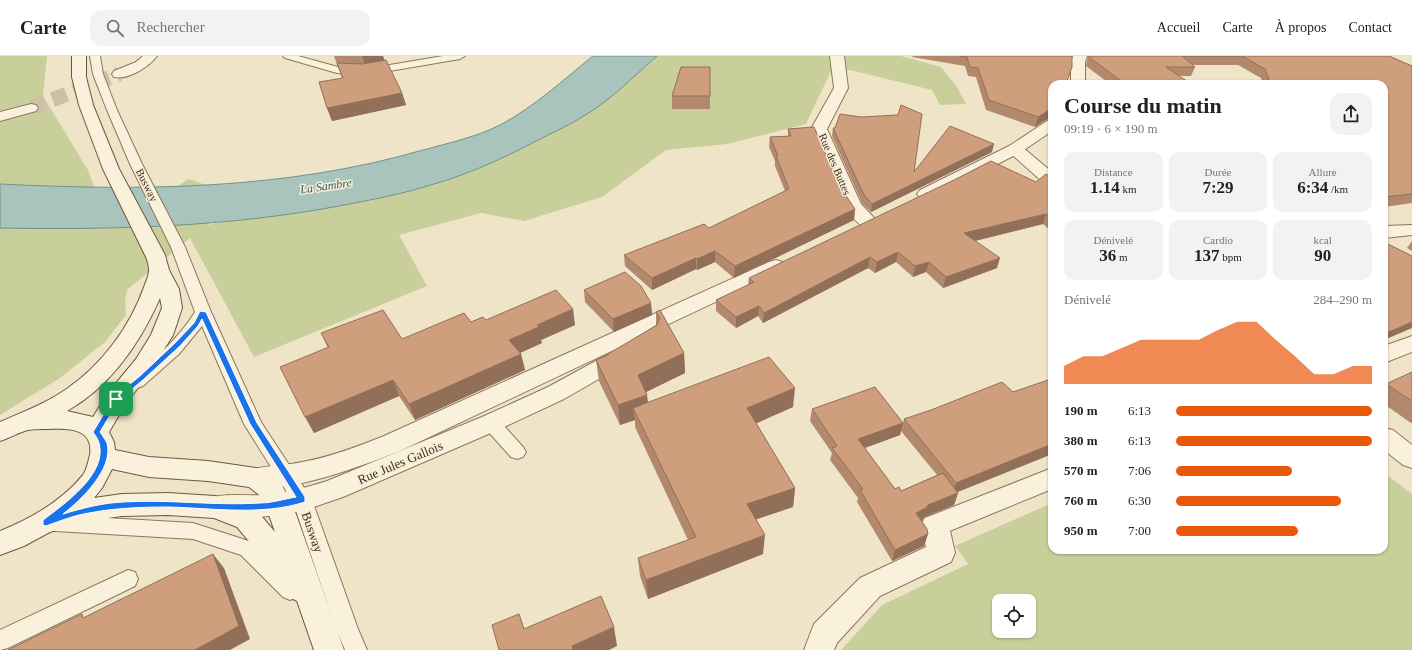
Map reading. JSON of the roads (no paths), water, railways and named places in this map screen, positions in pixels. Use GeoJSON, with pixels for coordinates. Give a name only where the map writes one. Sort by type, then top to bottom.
{"type":"FeatureCollection","features":[{"type":"Feature","properties":{"kind":"street"},"geometry":{"type":"LineString","coordinates":[[79,56],[79,77],[86,105],[111,169],[169,289],[172,308],[162,335],[144,364],[116,399],[97,432]]}},
{"type":"Feature","properties":{"kind":"street"},"geometry":{"type":"LineString","coordinates":[[119,74],[138,66],[148,60],[150,56]]}},
{"type":"Feature","properties":{"kind":"street","name":"Rue des Buttes"},"geometry":{"type":"LineString","coordinates":[[837,56],[841,88],[819,130],[853,206],[869,221]]}},
{"type":"Feature","properties":{"kind":"street"},"geometry":{"type":"LineString","coordinates":[[1078,80],[1078,62],[1080,56]]}},
{"type":"Feature","properties":{"kind":"street"},"geometry":{"type":"LineString","coordinates":[[0,117],[32,108]]}},
{"type":"Feature","properties":{"kind":"street"},"geometry":{"type":"LineString","coordinates":[[911,201],[1015,150],[1048,127]]}},
{"type":"Feature","properties":{"kind":"street"},"geometry":{"type":"LineString","coordinates":[[1015,150],[1048,178]]}},
{"type":"Feature","properties":{"kind":"street"},"geometry":{"type":"LineString","coordinates":[[1388,240],[1412,230]]}},
{"type":"Feature","properties":{"kind":"street","name":"Rue Jules Gallois"},"geometry":{"type":"LineString","coordinates":[[103,457],[149,467],[208,471],[256,478],[308,471],[345,461],[393,443],[631,335],[793,258]]}},
{"type":"Feature","properties":{"kind":"street"},"geometry":{"type":"LineString","coordinates":[[0,432],[65,402],[82,390],[109,363],[133,331],[148,303],[157,263]]}},
{"type":"Feature","properties":{"kind":"street","name":"Rue Jules Gallois"},"geometry":{"type":"LineString","coordinates":[[46,522],[88,510],[122,505],[168,504],[215,507],[261,506],[291,502],[334,490],[556,393],[627,353],[721,293]]}},
{"type":"Feature","properties":{"kind":"street"},"geometry":{"type":"LineString","coordinates":[[490,423],[486,416],[488,411],[491,409],[598,356],[631,335]]}},
{"type":"Feature","properties":{"kind":"street"},"geometry":{"type":"LineString","coordinates":[[1388,353],[1412,342]]}},
{"type":"Feature","properties":{"kind":"street"},"geometry":{"type":"LineString","coordinates":[[0,543],[17,537],[46,522],[70,504],[86,488],[98,472],[103,457],[103,443],[97,432],[85,424],[69,420],[28,420]]}},
{"type":"Feature","properties":{"kind":"street"},"geometry":{"type":"LineString","coordinates":[[1388,440],[1412,458]]}},
{"type":"Feature","properties":{"kind":"street"},"geometry":{"type":"LineString","coordinates":[[256,478],[272,491],[291,502],[317,617],[329,650]]}},
{"type":"Feature","properties":{"kind":"street"},"geometry":{"type":"LineString","coordinates":[[819,650],[825,634],[870,587],[941,553],[935,526],[1048,480]]}},
{"type":"Feature","properties":{"kind":"street"},"geometry":{"type":"LineString","coordinates":[[215,507],[247,519],[278,555],[317,617]]}},
{"type":"Feature","properties":{"kind":"lane","name":"Busway"},"geometry":{"type":"LineString","coordinates":[[95,56],[98,74],[136,164],[178,247],[203,312],[254,424],[287,475],[291,502],[356,650]]}},
{"type":"Feature","properties":{"kind":"lane"},"geometry":{"type":"LineString","coordinates":[[288,56],[337,70],[366,72],[460,56]]}},
{"type":"Feature","properties":{"kind":"lane"},"geometry":{"type":"LineString","coordinates":[[116,399],[142,378],[178,345],[196,324],[203,312]]}},
{"type":"Feature","properties":{"kind":"lane"},"geometry":{"type":"LineString","coordinates":[[490,423],[517,452]]}},
{"type":"Feature","properties":{"kind":"lane"},"geometry":{"type":"LineString","coordinates":[[46,522],[193,531],[248,549],[317,617]]}},
{"type":"Feature","properties":{"kind":"lane"},"geometry":{"type":"LineString","coordinates":[[0,641],[128,579]]}},
{"type":"Feature","properties":{"kind":"water","name":"La Sambre"},"geometry":{"type":"Polygon","coordinates":[[[593,56],[657,56],[606,101],[576,121],[488,164],[462,175],[422,188],[339,206],[255,219],[170,226],[0,228],[0,184],[160,187],[213,185],[266,180],[319,173],[371,163],[462,139],[482,133],[513,118],[548,93],[593,56]]]}},
{"type":"Feature","properties":{"kind":"tunnel"},"geometry":{"type":"LineString","coordinates":[[31,108],[119,74]]}}]}
